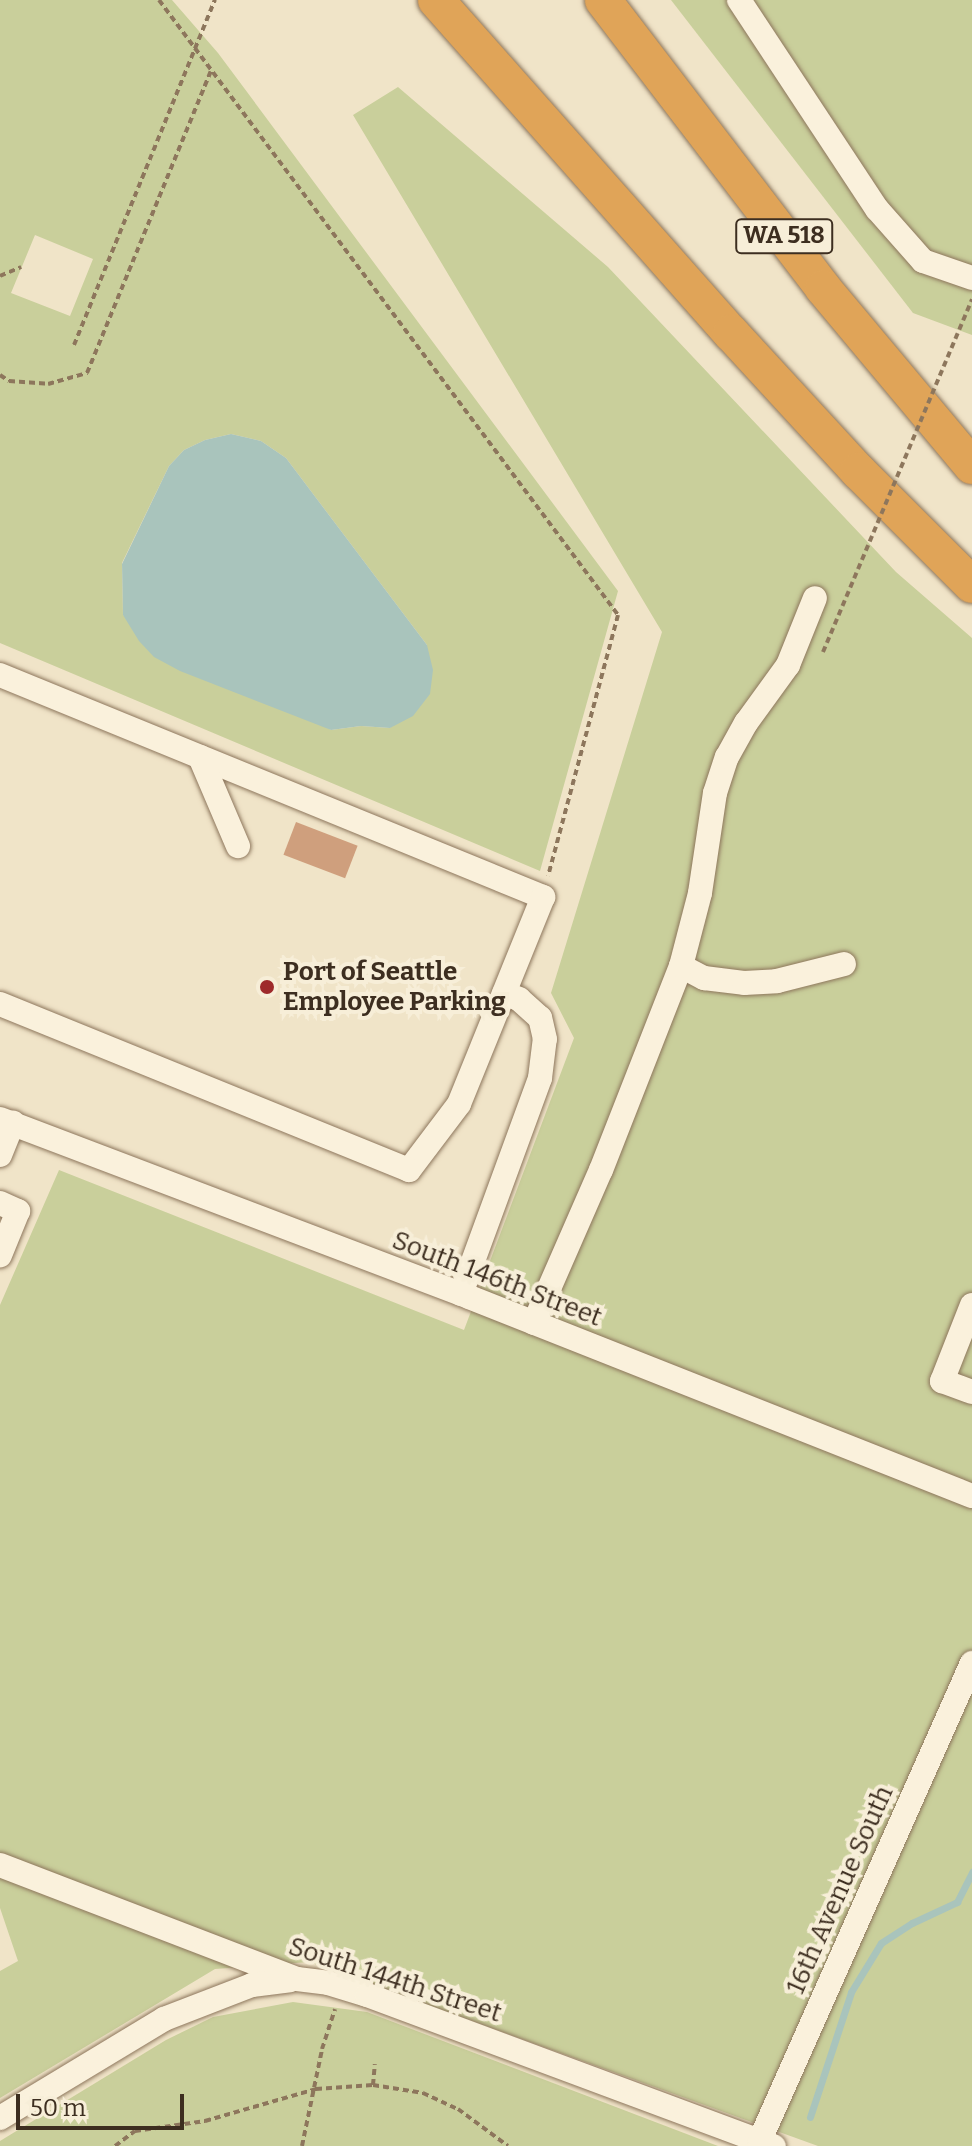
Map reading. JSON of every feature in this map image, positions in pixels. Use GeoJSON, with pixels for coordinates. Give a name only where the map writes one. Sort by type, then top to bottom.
{"type":"FeatureCollection","features":[{"type":"Feature","properties":{"kind":"highway"},"geometry":{"type":"LineString","coordinates":[[436,0],[731,333],[858,471],[972,585]]}},
{"type":"Feature","properties":{"kind":"highway","name":"WA 518"},"geometry":{"type":"LineString","coordinates":[[603,0],[823,288],[972,466]]}},
{"type":"Feature","properties":{"kind":"street"},"geometry":{"type":"LineString","coordinates":[[739,0],[877,209],[923,261],[972,278]]}},
{"type":"Feature","properties":{"kind":"street"},"geometry":{"type":"LineString","coordinates":[[534,1323],[617,1134],[681,966],[700,893],[715,793],[727,757],[746,723],[788,665],[815,598]]}},
{"type":"Feature","properties":{"kind":"street"},"geometry":{"type":"LineString","coordinates":[[0,675],[543,897],[459,1104],[409,1170],[0,1004]]}},
{"type":"Feature","properties":{"kind":"street"},"geometry":{"type":"LineString","coordinates":[[200,757],[238,846]]}},
{"type":"Feature","properties":{"kind":"street"},"geometry":{"type":"LineString","coordinates":[[681,966],[704,978],[744,983],[777,981],[844,964]]}},
{"type":"Feature","properties":{"kind":"street"},"geometry":{"type":"LineString","coordinates":[[461,1294],[540,1078],[545,1039],[540,1018],[519,999],[504,993]]}},
{"type":"Feature","properties":{"kind":"street"},"geometry":{"type":"LineString","coordinates":[[0,1155],[6,1121]]}},
{"type":"Feature","properties":{"kind":"street","name":"South 146th Street"},"geometry":{"type":"LineString","coordinates":[[6,1121],[461,1294],[972,1496]]}},
{"type":"Feature","properties":{"kind":"street"},"geometry":{"type":"LineString","coordinates":[[0,1203],[18,1211],[0,1255]]}},
{"type":"Feature","properties":{"kind":"street"},"geometry":{"type":"LineString","coordinates":[[972,1305],[942,1381],[972,1392]]}},
{"type":"Feature","properties":{"kind":"street","name":"16th Avenue South"},"geometry":{"type":"LineString","coordinates":[[767,2143],[972,1663]]}},
{"type":"Feature","properties":{"kind":"street","name":"South 144th Street"},"geometry":{"type":"LineString","coordinates":[[0,1865],[297,1979],[343,1988],[767,2143]]}},
{"type":"Feature","properties":{"kind":"street"},"geometry":{"type":"LineString","coordinates":[[0,2118],[164,2019],[252,1985],[297,1979]]}},
{"type":"Feature","properties":{"kind":"path"},"geometry":{"type":"LineString","coordinates":[[159,0],[618,615],[543,897]]}},
{"type":"Feature","properties":{"kind":"path"},"geometry":{"type":"LineString","coordinates":[[74,345],[215,0]]}},
{"type":"Feature","properties":{"kind":"path"},"geometry":{"type":"LineString","coordinates":[[0,375],[9,381],[48,384],[87,373],[211,71]]}},
{"type":"Feature","properties":{"kind":"path"},"geometry":{"type":"LineString","coordinates":[[0,276],[21,267]]}},
{"type":"Feature","properties":{"kind":"path"},"geometry":{"type":"LineString","coordinates":[[823,652],[972,299]]}},
{"type":"Feature","properties":{"kind":"path"},"geometry":{"type":"LineString","coordinates":[[305,2146],[322,2049],[343,1988]]}},
{"type":"Feature","properties":{"kind":"path"},"geometry":{"type":"LineString","coordinates":[[373,2085],[375,2064]]}},
{"type":"Feature","properties":{"kind":"path"},"geometry":{"type":"LineString","coordinates":[[115,2146],[135,2131],[205,2121],[316,2089],[373,2085],[423,2093],[458,2109],[508,2146]]}},
{"type":"Feature","properties":{"kind":"path"},"geometry":{"type":"LineString","coordinates":[[300,2093],[310,2096],[313,2106]]}},
{"type":"Feature","properties":{"kind":"green space"},"geometry":{"type":"Polygon","coordinates":[[[0,0],[172,0],[218,53],[618,591],[540,871],[0,643],[0,0]],[[35,235],[11,293],[70,316],[93,259],[35,235]],[[231,434],[205,440],[184,450],[169,466],[122,563],[123,615],[331,730],[361,726],[390,728],[427,645],[286,458],[261,441],[231,434]]]}},
{"type":"Feature","properties":{"kind":"green space"},"geometry":{"type":"Polygon","coordinates":[[[671,0],[972,0],[972,335],[913,313],[671,0]]]}},
{"type":"Feature","properties":{"kind":"green space"},"geometry":{"type":"Polygon","coordinates":[[[398,87],[608,267],[896,572],[972,638],[972,2146],[818,2146],[309,1962],[215,1969],[0,2098],[0,1971],[18,1961],[0,1908],[0,1305],[59,1170],[464,1330],[574,1038],[551,993],[662,632],[353,115],[398,87]]]}},
{"type":"Feature","properties":{"kind":"green space"},"geometry":{"type":"Polygon","coordinates":[[[293,2002],[367,2012],[718,2146],[0,2146],[0,2141],[166,2040],[213,2017],[293,2002]]]}},
{"type":"Feature","properties":{"kind":"water"},"geometry":{"type":"Polygon","coordinates":[[[231,434],[261,441],[286,458],[427,645],[433,670],[430,694],[413,716],[390,728],[361,726],[331,730],[180,671],[154,657],[139,641],[123,615],[122,564],[169,466],[184,450],[205,440],[231,434]]]}},
{"type":"Feature","properties":{"kind":"building"},"geometry":{"type":"Polygon","coordinates":[[[296,822],[358,846],[345,878],[283,855],[296,822]]]}},
{"type":"Feature","properties":{"kind":"waterway"},"geometry":{"type":"LineString","coordinates":[[810,2117],[851,1992],[881,1943],[912,1923],[957,1902],[972,1872]]}},
{"type":"Feature","properties":{"kind":"place","name":"Port of Seattle Employee Parking"},"geometry":{"type":"Point","coordinates":[267,987]}}]}
